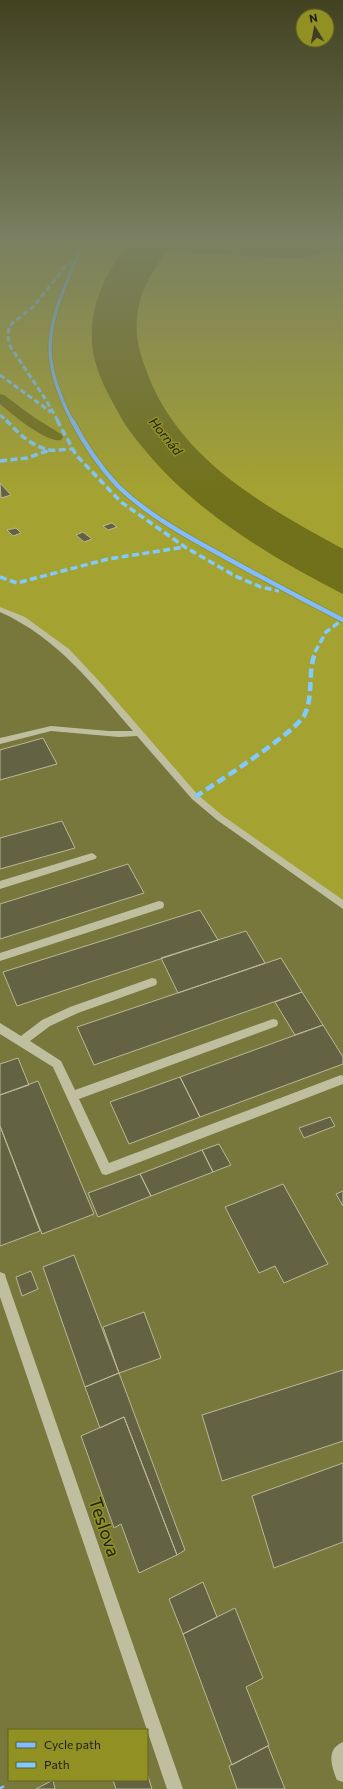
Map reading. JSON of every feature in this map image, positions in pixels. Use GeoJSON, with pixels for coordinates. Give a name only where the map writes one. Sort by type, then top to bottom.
{"type":"FeatureCollection","features":[{"type":"Feature","properties":{"kind":"lane"},"geometry":{"type":"LineString","coordinates":[[0,609],[22,619],[66,651],[96,682],[195,797],[220,818],[343,905]]}},
{"type":"Feature","properties":{"kind":"lane"},"geometry":{"type":"LineString","coordinates":[[0,741],[45,729],[58,728],[124,735],[139,733]]}},
{"type":"Feature","properties":{"kind":"lane"},"geometry":{"type":"LineString","coordinates":[[0,885],[92,857]]}},
{"type":"Feature","properties":{"kind":"lane"},"geometry":{"type":"LineString","coordinates":[[0,957],[158,905]]}},
{"type":"Feature","properties":{"kind":"lane"},"geometry":{"type":"LineString","coordinates":[[22,1041],[46,1023],[74,1010],[152,982]]}},
{"type":"Feature","properties":{"kind":"lane"},"geometry":{"type":"LineString","coordinates":[[72,1096],[272,1024]]}},
{"type":"Feature","properties":{"kind":"lane"},"geometry":{"type":"LineString","coordinates":[[0,1028],[57,1064],[106,1170],[341,1080]]}},
{"type":"Feature","properties":{"kind":"lane","name":"Teslova"},"geometry":{"type":"LineString","coordinates":[[0,1278],[175,1789]]}},
{"type":"Feature","properties":{"kind":"lane"},"geometry":{"type":"LineString","coordinates":[[343,1750],[339,1755],[340,1766],[343,1774]]}},
{"type":"Feature","properties":{"kind":"shaded area"},"geometry":{"type":"Polygon","coordinates":[[[0,323],[92,323],[92,336],[96,356],[115,405],[129,430],[152,458],[194,499],[242,535],[266,551],[343,594],[343,905],[195,797],[66,651],[0,609],[0,323]]]}},
{"type":"Feature","properties":{"kind":"shaded area"},"geometry":{"type":"Polygon","coordinates":[[[343,323],[343,549],[256,499],[229,479],[204,457],[182,433],[163,406],[148,376],[139,350],[136,324],[343,323]]]}},
{"type":"Feature","properties":{"kind":"water","name":"Hornád"},"geometry":{"type":"Polygon","coordinates":[[[93,323],[136,323],[139,349],[148,375],[163,405],[182,433],[204,457],[256,498],[343,549],[343,594],[277,558],[244,537],[212,514],[183,490],[156,463],[132,433],[112,401],[94,358],[93,323]]]}},
{"type":"Feature","properties":{"kind":"building"},"geometry":{"type":"Polygon","coordinates":[[[0,483],[11,495],[1,498],[0,483]]]}},
{"type":"Feature","properties":{"kind":"building"},"geometry":{"type":"Polygon","coordinates":[[[112,523],[117,527],[108,530],[103,526],[112,523]]]}},
{"type":"Feature","properties":{"kind":"building"},"geometry":{"type":"Polygon","coordinates":[[[16,528],[21,533],[13,536],[7,530],[16,528]]]}},
{"type":"Feature","properties":{"kind":"building"},"geometry":{"type":"Polygon","coordinates":[[[83,532],[92,539],[84,542],[76,535],[83,532]]]}},
{"type":"Feature","properties":{"kind":"building"},"geometry":{"type":"Polygon","coordinates":[[[43,738],[57,764],[0,780],[0,750],[43,738]]]}},
{"type":"Feature","properties":{"kind":"building"},"geometry":{"type":"Polygon","coordinates":[[[62,821],[75,848],[0,869],[0,838],[62,821]]]}},
{"type":"Feature","properties":{"kind":"building"},"geometry":{"type":"Polygon","coordinates":[[[128,864],[144,893],[0,939],[0,904],[128,864]]]}},
{"type":"Feature","properties":{"kind":"building"},"geometry":{"type":"Polygon","coordinates":[[[200,910],[218,940],[17,1006],[3,972],[200,910]]]}},
{"type":"Feature","properties":{"kind":"building"},"geometry":{"type":"Polygon","coordinates":[[[246,931],[265,963],[178,993],[161,958],[246,931]]]}},
{"type":"Feature","properties":{"kind":"building"},"geometry":{"type":"Polygon","coordinates":[[[281,958],[302,992],[94,1065],[77,1027],[281,958]]]}},
{"type":"Feature","properties":{"kind":"building"},"geometry":{"type":"Polygon","coordinates":[[[302,992],[323,1025],[295,1035],[275,1002],[302,992]]]}},
{"type":"Feature","properties":{"kind":"building"},"geometry":{"type":"Polygon","coordinates":[[[323,1025],[343,1057],[343,1064],[200,1117],[180,1077],[323,1025]]]}},
{"type":"Feature","properties":{"kind":"building"},"geometry":{"type":"Polygon","coordinates":[[[18,1058],[29,1085],[0,1095],[0,1064],[18,1058]]]}},
{"type":"Feature","properties":{"kind":"building"},"geometry":{"type":"Polygon","coordinates":[[[180,1077],[200,1117],[129,1144],[110,1102],[180,1077]]]}},
{"type":"Feature","properties":{"kind":"building"},"geometry":{"type":"Polygon","coordinates":[[[38,1081],[94,1214],[42,1234],[0,1126],[0,1095],[38,1081]]]}},
{"type":"Feature","properties":{"kind":"building"},"geometry":{"type":"Polygon","coordinates":[[[330,1117],[335,1126],[304,1138],[299,1128],[330,1117]]]}},
{"type":"Feature","properties":{"kind":"building"},"geometry":{"type":"Polygon","coordinates":[[[0,1126],[40,1231],[0,1246],[0,1126]]]}},
{"type":"Feature","properties":{"kind":"building"},"geometry":{"type":"Polygon","coordinates":[[[219,1144],[231,1165],[213,1172],[202,1150],[219,1144]]]}},
{"type":"Feature","properties":{"kind":"building"},"geometry":{"type":"Polygon","coordinates":[[[202,1150],[213,1172],[151,1196],[140,1174],[202,1150]]]}},
{"type":"Feature","properties":{"kind":"building"},"geometry":{"type":"Polygon","coordinates":[[[140,1174],[151,1196],[98,1217],[88,1193],[140,1174]]]}},
{"type":"Feature","properties":{"kind":"building"},"geometry":{"type":"Polygon","coordinates":[[[283,1184],[328,1264],[284,1283],[275,1266],[259,1273],[225,1207],[283,1184]]]}},
{"type":"Feature","properties":{"kind":"building"},"geometry":{"type":"Polygon","coordinates":[[[343,1191],[343,1206],[336,1194],[343,1191]]]}},
{"type":"Feature","properties":{"kind":"building"},"geometry":{"type":"Polygon","coordinates":[[[74,1255],[119,1373],[85,1387],[43,1267],[74,1255]]]}},
{"type":"Feature","properties":{"kind":"building"},"geometry":{"type":"Polygon","coordinates":[[[31,1271],[38,1289],[22,1296],[16,1277],[31,1271]]]}},
{"type":"Feature","properties":{"kind":"building"},"geometry":{"type":"Polygon","coordinates":[[[144,1312],[161,1358],[119,1373],[103,1327],[144,1312]]]}},
{"type":"Feature","properties":{"kind":"building"},"geometry":{"type":"Polygon","coordinates":[[[343,1370],[343,1441],[222,1481],[202,1415],[343,1370]]]}},
{"type":"Feature","properties":{"kind":"building"},"geometry":{"type":"Polygon","coordinates":[[[119,1373],[185,1550],[177,1555],[124,1417],[100,1428],[85,1387],[119,1373]]]}},
{"type":"Feature","properties":{"kind":"building"},"geometry":{"type":"Polygon","coordinates":[[[124,1417],[177,1555],[139,1573],[121,1524],[114,1528],[81,1436],[124,1417]]]}},
{"type":"Feature","properties":{"kind":"building"},"geometry":{"type":"Polygon","coordinates":[[[343,1463],[343,1542],[274,1568],[252,1496],[343,1463]]]}},
{"type":"Feature","properties":{"kind":"building"},"geometry":{"type":"Polygon","coordinates":[[[203,1582],[217,1617],[183,1634],[169,1599],[203,1582]]]}},
{"type":"Feature","properties":{"kind":"building"},"geometry":{"type":"Polygon","coordinates":[[[235,1608],[263,1678],[246,1687],[269,1745],[232,1765],[183,1634],[235,1608]]]}},
{"type":"Feature","properties":{"kind":"building"},"geometry":{"type":"Polygon","coordinates":[[[268,1746],[285,1789],[237,1789],[229,1766],[268,1746]]]}},
{"type":"Feature","properties":{"kind":"building"},"geometry":{"type":"Polygon","coordinates":[[[148,1776],[152,1789],[116,1789],[113,1781],[148,1781],[148,1776]]]}},
{"type":"Feature","properties":{"kind":"building"},"geometry":{"type":"Polygon","coordinates":[[[53,1781],[55,1789],[36,1789],[53,1781]]]}},
{"type":"Feature","properties":{"kind":"waterway"},"geometry":{"type":"LineString","coordinates":[[0,398],[30,421],[56,437]]}},
{"type":"Feature","properties":{"kind":"marked path"},"geometry":{"type":"LineString","coordinates":[[12,323],[9,326],[8,337],[10,346],[46,400],[76,455],[121,502],[185,547],[235,576],[261,587],[279,591]]}},
{"type":"Feature","properties":{"kind":"marked path"},"geometry":{"type":"LineString","coordinates":[[0,375],[51,412]]}},
{"type":"Feature","properties":{"kind":"marked path"},"geometry":{"type":"LineString","coordinates":[[0,415],[23,436],[36,445],[50,450],[72,449]]}},
{"type":"Feature","properties":{"kind":"marked path"},"geometry":{"type":"LineString","coordinates":[[0,461],[27,458],[50,450]]}},
{"type":"Feature","properties":{"kind":"marked path"},"geometry":{"type":"LineString","coordinates":[[0,577],[17,583],[108,559],[185,547]]}},
{"type":"Feature","properties":{"kind":"marked path"},"geometry":{"type":"LineString","coordinates":[[195,797],[289,732],[305,715],[310,695],[313,657],[326,632],[342,620]]}},
{"type":"Feature","properties":{"kind":"cycle path"},"geometry":{"type":"LineString","coordinates":[[53,323],[49,349],[52,374],[72,421],[92,454],[109,476],[137,502],[191,538],[343,620]]}}]}
